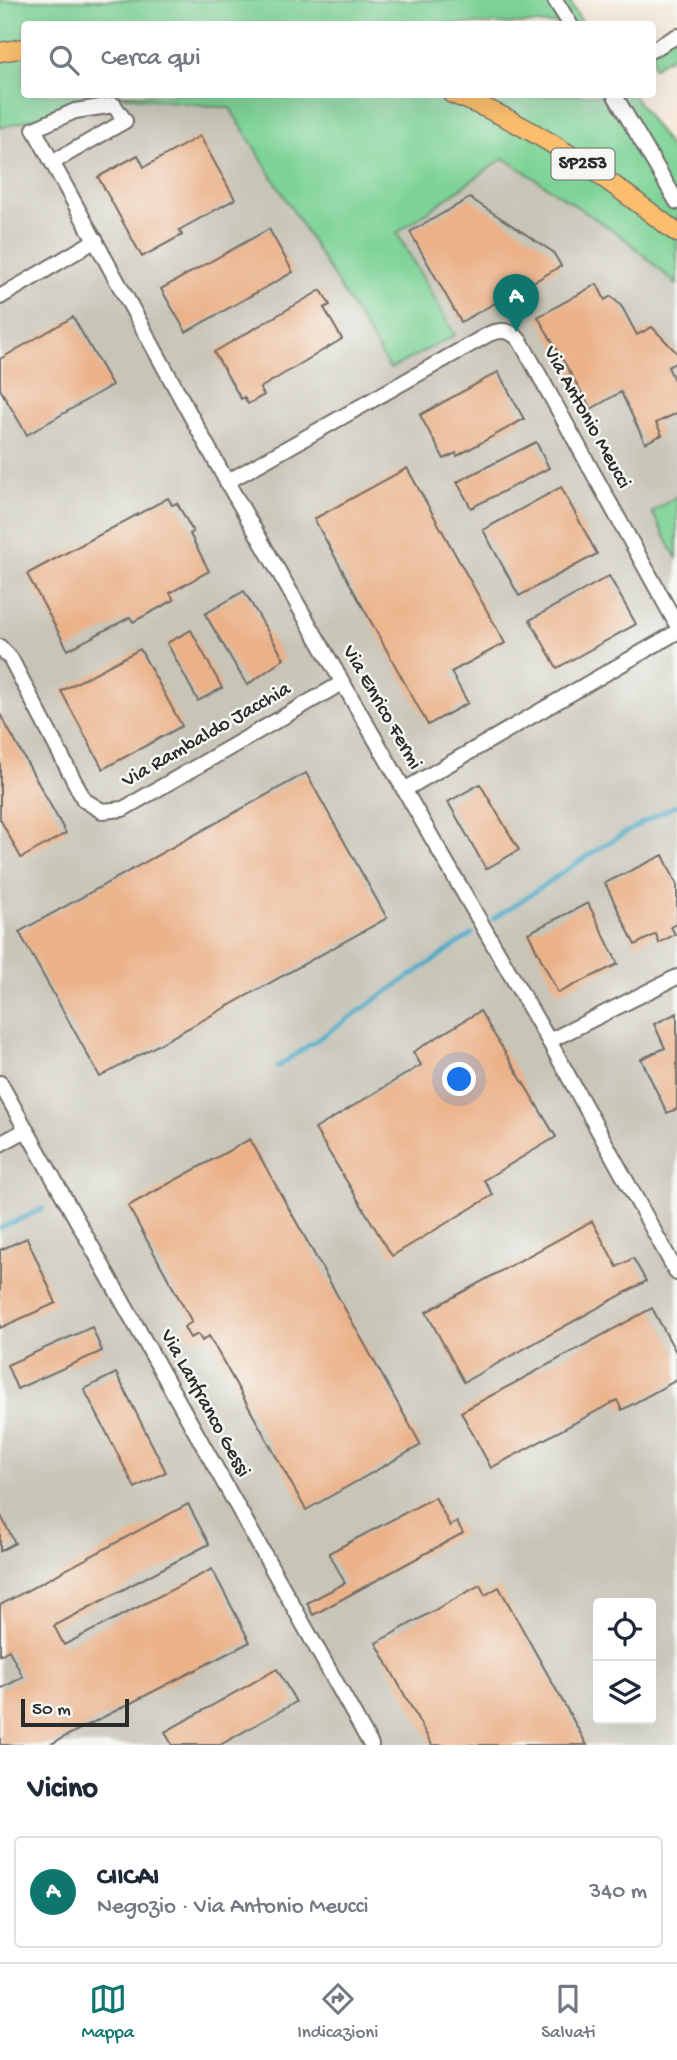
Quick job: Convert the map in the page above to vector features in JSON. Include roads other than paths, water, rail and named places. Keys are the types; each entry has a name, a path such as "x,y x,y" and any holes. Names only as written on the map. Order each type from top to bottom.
{"main road":[{"path":"0,52 21,48"},
{"name":"SP253","path":"462,98 555,146 618,186 677,233"}],"street":[{"path":"555,0 568,21"},
{"path":"656,48 677,36"},
{"path":"616,98 677,202"},
{"name":"Via Enrico Fermi","path":"52,162 125,121 114,105 75,111 34,129 52,162 96,240 227,482 549,1041 677,1273"},
{"path":"0,297 96,240"},
{"name":"Via Antonio Meucci","path":"227,482 489,334 504,331 518,338 522,344 677,625"},
{"path":"404,790 677,632"},
{"name":"Via Rambaldo Jacchia","path":"0,647 11,659 85,800 102,811 123,809 342,683"},
{"path":"549,1041 677,976"},
{"name":"Via Lanfranco Gessi","path":"0,1083 370,1745"},
{"path":"0,1144 26,1130"}],"waterway":[{"path":"493,919 606,844 677,805"},
{"path":"277,1067 472,934"},
{"path":"0,1228 43,1209"}],"place":[{"name":"CIICAI","path":"516,332"}]}
